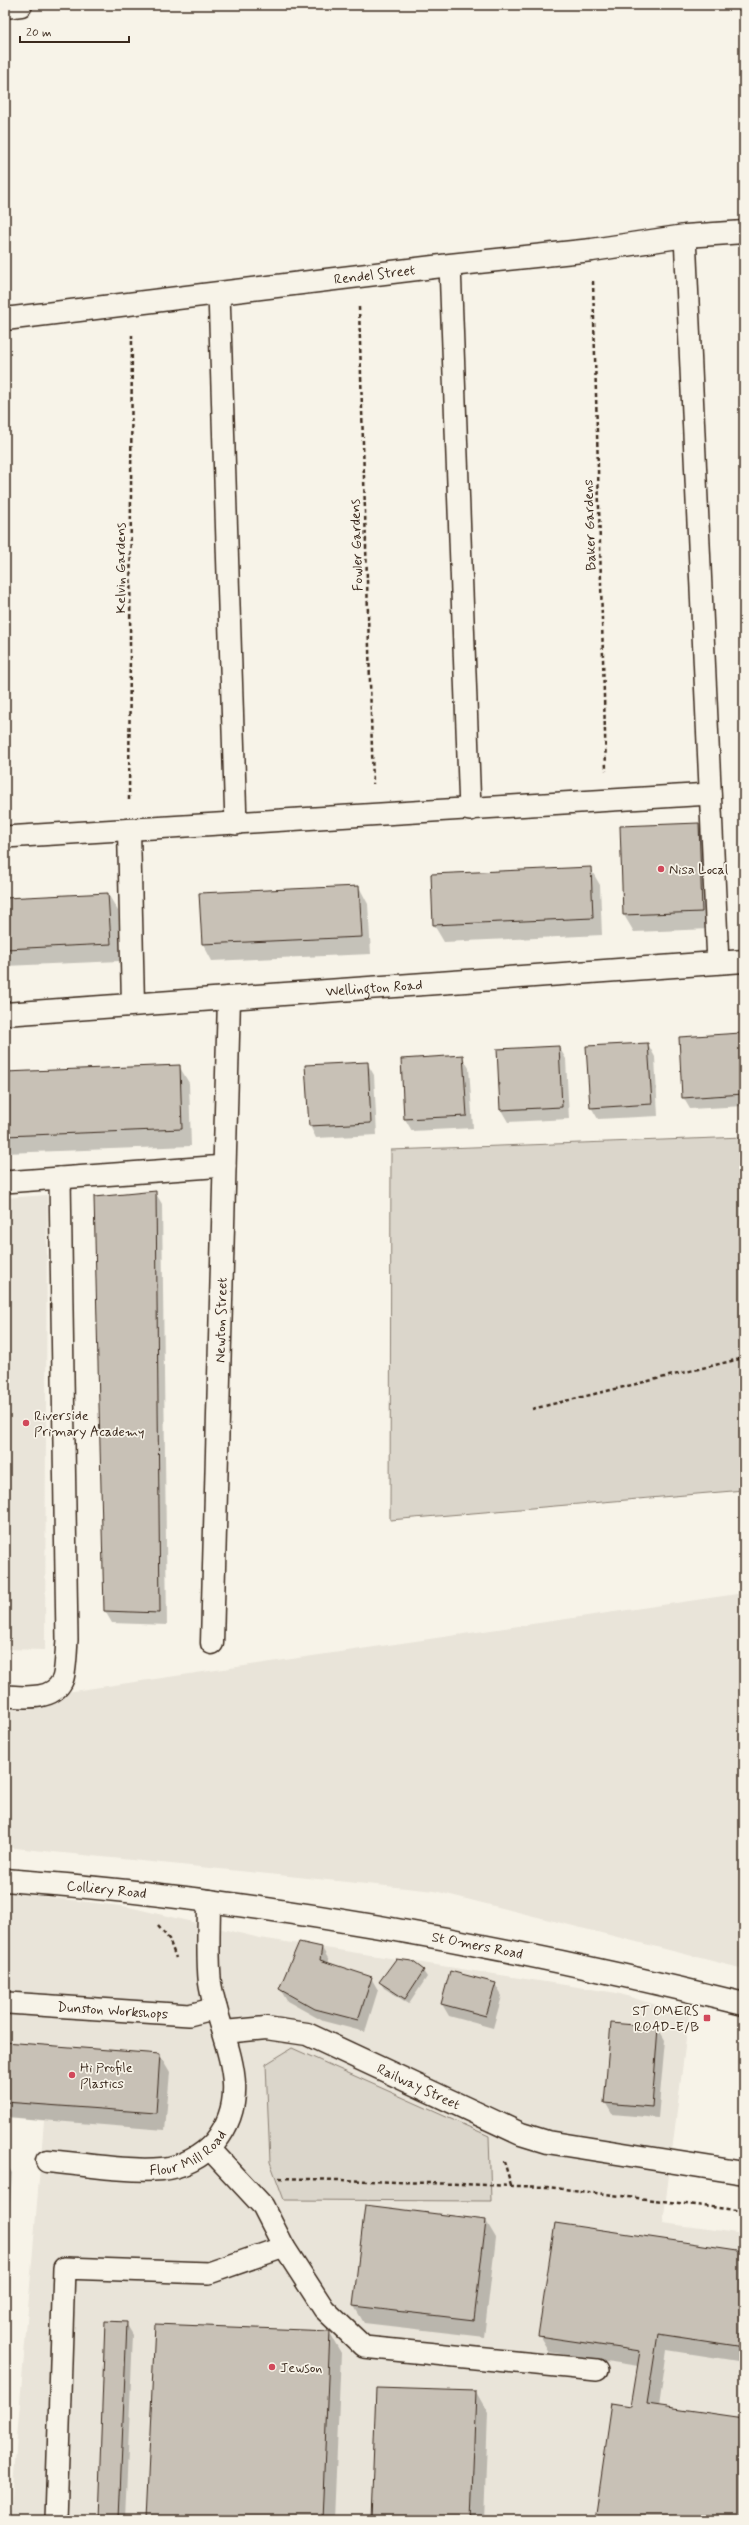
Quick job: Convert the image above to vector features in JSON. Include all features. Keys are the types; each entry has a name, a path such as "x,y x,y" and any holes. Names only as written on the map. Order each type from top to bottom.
{"street":[{"path":"5,7 21,5"},
{"name":"Rendel Street","path":"5,319 132,305 450,265 592,250 685,236 744,232"},
{"path":"129,830 133,1004"},
{"name":"Wellington Road","path":"5,1014 744,961"},
{"name":"Newton Street","path":"212,1643 229,998"},
{"name":"Colliery Road","path":"5,1880 209,1901"},
{"path":"209,1901 208,1962 210,1984 224,2032"},
{"name":"St Omers Road","path":"209,1901 332,1917 513,1951 744,2004"},
{"name":"Railway Street","path":"224,2032 266,2028 307,2034 521,2134 547,2142 744,2173"},
{"name":"Flour Mill Road","path":"47,2161 141,2169 163,2169 181,2165 209,2148 226,2125 232,2110 233,2075 224,2032"}],"lane":[{"path":"685,236 718,963"},
{"path":"450,265 470,810"},
{"path":"219,293 236,824"},
{"path":"5,838 710,794"},
{"path":"5,1182 224,1166"},
{"path":"5,1696 32,1698 49,1693 62,1681 67,1640 60,1178"},
{"name":"Dunston Workshops","path":"8,2003 189,2015 216,2008"},
{"path":"209,2148 263,2206 284,2247 324,2308 364,2347 597,2370"},
{"path":"56,2520 64,2268 209,2272 284,2247"}],"path":[{"name":"Baker Gardens","path":"592,250 607,800"},
{"name":"Fowler Gardens","path":"358,276 374,814"},
{"name":"Kelvin Gardens","path":"129,830 132,305"},
{"path":"532,1409 744,1358"},
{"path":"155,1923 169,1939 178,1963"},
{"path":"278,2178 547,2188 744,2211"}],"shaded area":[{"path":"744,1137 744,1490 390,1520 391,1150"},
{"name":"Riverside Primary Academy","path":"47,1195 45,1650 5,1649 5,1198"},
{"path":"744,1593 744,1969 435,1891 5,1847 5,1701"},
{"path":"5,1892 129,1907 260,1938 617,1993 689,2015 663,2223 744,2234 744,2520 10,2520 44,2121 5,2116"},
{"path":"292,2048 489,2136 491,2201 284,2200 270,2162 266,2064"}],"building":[{"name":"Nisa Local","path":"699,823 702,912 623,915 620,826"},
{"path":"591,867 593,918 433,925 431,874"},
{"path":"359,886 362,937 202,944 199,893"},
{"path":"108,893 111,944 5,949 5,898"},
{"path":"741,1033 744,1094 682,1098 679,1037"},
{"path":"648,1043 652,1104 590,1108 586,1046"},
{"path":"559,1046 562,1107 500,1110 497,1049"},
{"path":"463,1055 467,1116 404,1119 401,1059"},
{"path":"368,1062 371,1123 309,1126 305,1065"},
{"path":"180,1065 182,1129 5,1136 5,1072"},
{"path":"156,1191 160,1613 104,1611 94,1197"},
{"path":"299,1942 322,1947 320,1960 372,1977 358,2020 315,2009 279,1989"},
{"path":"396,1959 412,1961 424,1970 405,1999 379,1982"},
{"path":"450,1971 496,1983 486,2016 441,2004"},
{"path":"611,2023 658,2027 652,2107 604,2103"},
{"path":"5,2042 160,2054 156,2113 5,2102"},
{"path":"744,2127 744,2146 740,2145"},
{"path":"365,2205 486,2220 474,2320 353,2306"},
{"path":"555,2223 744,2251 744,2347 658,2334 647,2404 744,2418 744,2520 595,2520 612,2403 631,2406 640,2351 538,2336"},
{"path":"105,2321 127,2322 119,2520 98,2520"},
{"path":"155,2324 330,2331 322,2520 146,2520"},
{"path":"376,2388 476,2391 471,2520 371,2520"}],"place":[{"name":"Nisa Local","path":"661,869"},
{"name":"Riverside Primary Academy","path":"26,1423"},
{"name":"ST OMERS ROAD-E/B","path":"707,2018"},
{"name":"Hi Profile Plastics","path":"72,2075"},
{"name":"Jewson","path":"272,2367"}]}
